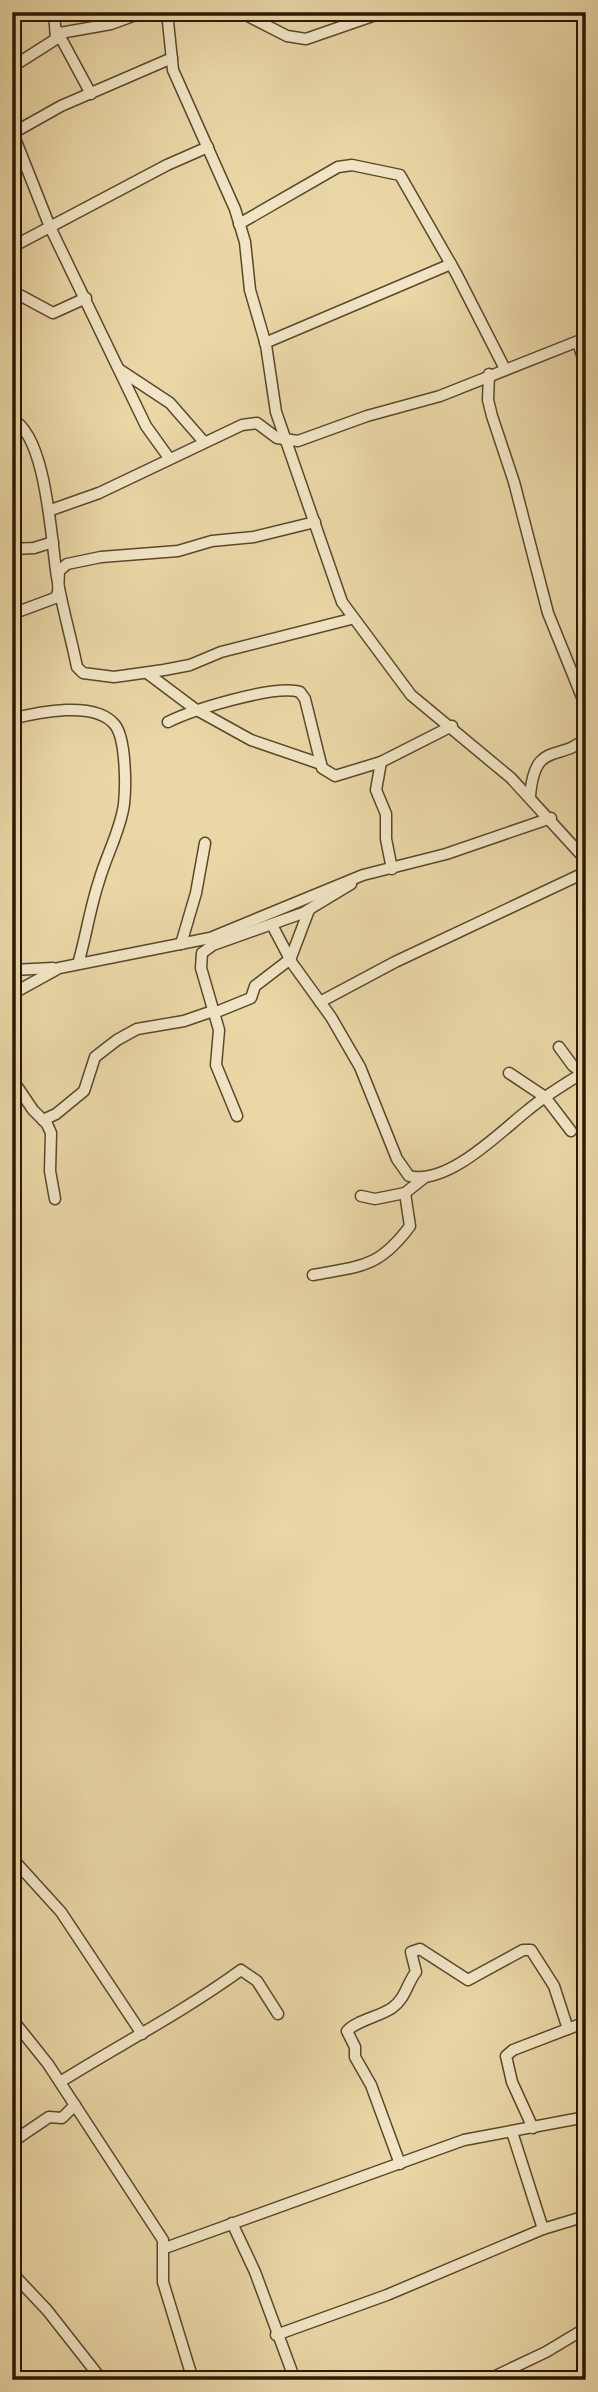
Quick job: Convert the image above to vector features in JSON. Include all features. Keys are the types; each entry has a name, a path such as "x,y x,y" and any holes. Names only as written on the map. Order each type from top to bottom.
{"street":[{"path":"54,12 58,31 91,94"},
{"path":"58,31 111,24 144,12"},
{"path":"167,12 172,58 179,87 208,147 239,224 252,298 265,343 276,412 341,602 351,619 411,695 452,726 530,796 586,860"},
{"path":"240,12 287,36 306,39 384,12"},
{"path":"12,67 54,41 58,31"},
{"path":"169,458 145,426 50,227 13,132 61,106 172,58"},
{"path":"12,247 167,165 208,147"},
{"path":"239,224 338,167 352,165 397,173 403,178 451,264 505,369"},
{"path":"265,343 451,264"},
{"path":"12,291 53,313 86,298"},
{"path":"51,510 99,493 169,458 254,422 286,441 315,436 367,416 440,396 489,374 582,341 586,367"},
{"path":"118,369 170,404 204,442"},
{"path":"489,374 492,416 514,482 548,613 586,707"},
{"path":"12,419 27,432 51,510 52,542 58,580 79,670 114,677 148,673 190,665 221,652 351,619"},
{"path":"12,614 50,602 58,593 59,571 66,564 119,554 178,551 212,541 254,537 315,522"},
{"path":"12,550 34,548 52,542"},
{"path":"148,673 195,709 251,740 321,764 335,776 381,762 452,726"},
{"path":"168,722 195,709 270,694 300,692 305,699 321,764"},
{"path":"12,719 63,708 107,718 117,727 124,761 124,805 97,885 91,922 78,964"},
{"path":"530,796 535,770 544,759 554,751 573,747 586,738"},
{"path":"381,762 376,790 386,814 386,839 392,869"},
{"path":"12,970 59,968 210,938 363,875 392,869 551,818"},
{"path":"181,944 196,893 205,843"},
{"path":"320,1002 395,962 586,872"},
{"path":"237,1116 216,1066 219,1030 201,968 202,953 213,945 309,910 363,875"},
{"path":"43,1119 57,1114 84,1091 95,1056 117,1040 138,1029 184,1021 251,998 256,986 290,960 309,910"},
{"path":"272,925 290,960 320,1002 360,1067 397,1159 409,1176 433,1176 494,1142 506,1128 545,1097 584,1072 573,1066 559,1047"},
{"path":"12,994 59,968"},
{"path":"509,1073 545,1097 571,1131"},
{"path":"12,1079 51,1133 50,1171 55,1199"},
{"path":"361,1196 375,1199 405,1193 426,1177"},
{"path":"313,1275 370,1264 382,1257 410,1226 405,1193"},
{"path":"12,1858 61,1912 142,2034"},
{"path":"400,2164 371,2085 355,2057 355,2047 347,2031 393,2007 407,1991 416,1972 411,1952 421,1948 468,1980 523,1950 531,1950 554,1986 568,2029"},
{"path":"60,2082 214,1992 242,1970 257,1981 278,2014"},
{"path":"12,2019 60,2082 143,2206 165,2248 163,2282 193,2380"},
{"path":"533,2128 512,2082 506,2056 520,2047 586,2022"},
{"path":"12,2142 49,2117 62,2118 75,2105"},
{"path":"165,2248 464,2140 586,2117"},
{"path":"512,2132 543,2228"},
{"path":"276,2335 387,2295 543,2228 586,2216"},
{"path":"232,2224 255,2272 276,2335 295,2380"},
{"path":"12,2273 47,2310 102,2380"},
{"path":"487,2380 535,2358 586,2328"}]}
